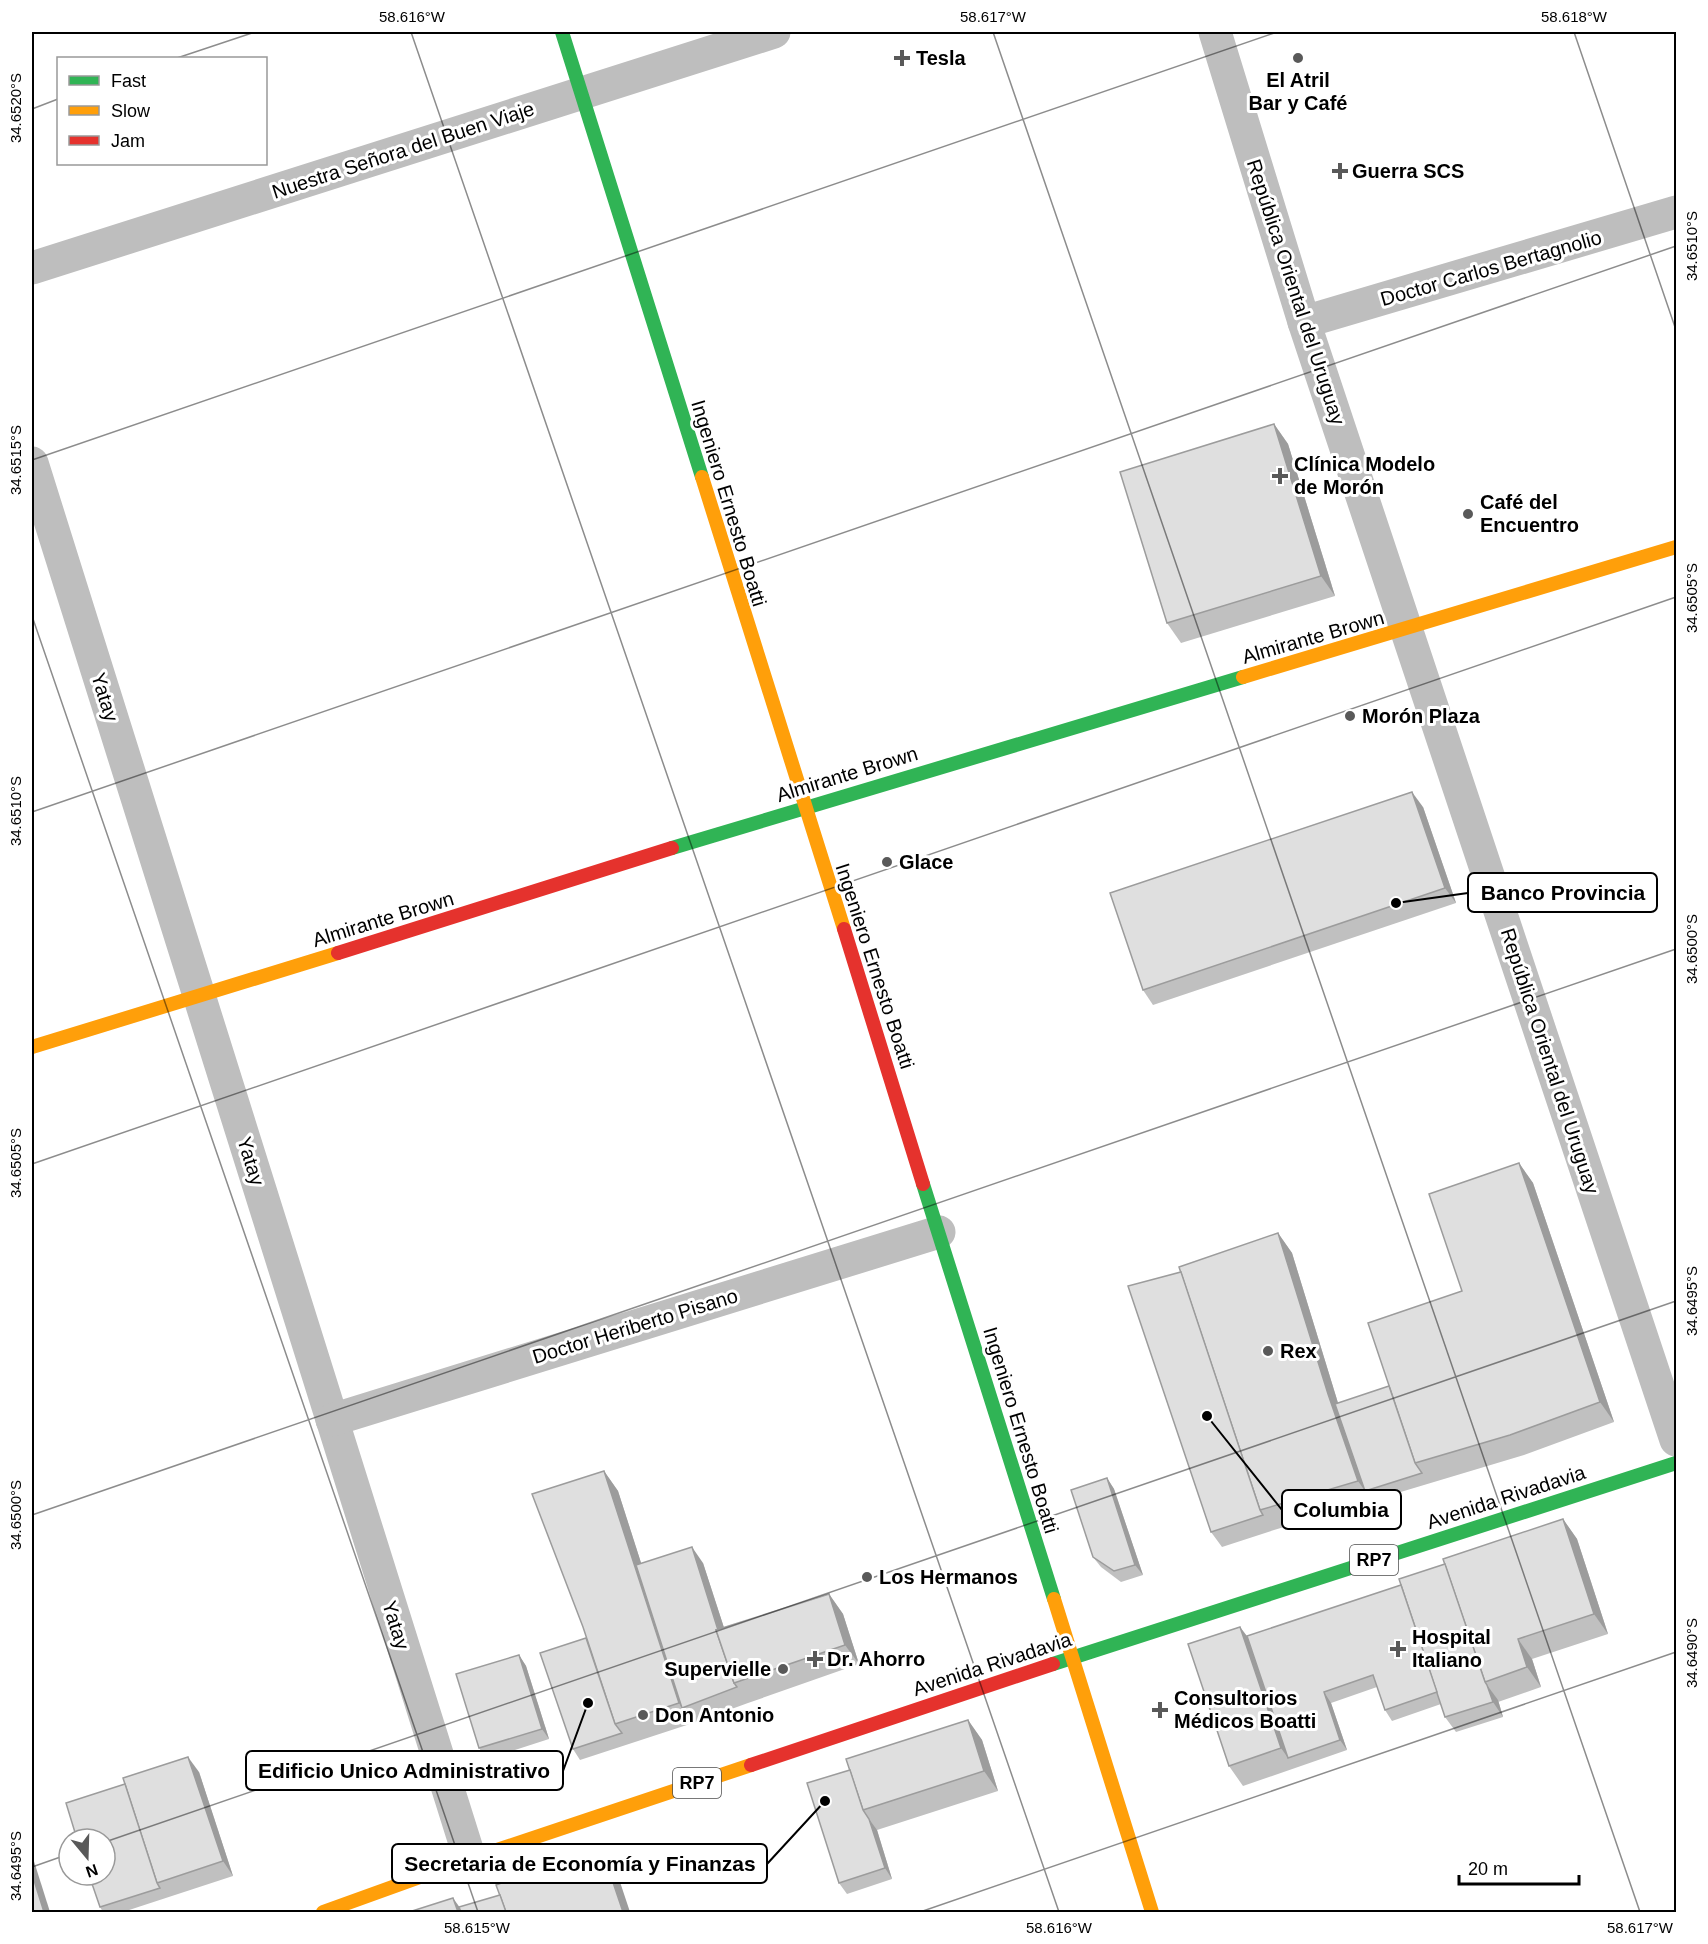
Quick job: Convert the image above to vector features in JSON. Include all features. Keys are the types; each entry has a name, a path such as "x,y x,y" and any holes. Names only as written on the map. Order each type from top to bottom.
{"street":[{"name":"Ingeniero Ernesto Boatti","path":"562,32 1152,1912"},
{"name":"Nuestra Señora del Buen Viaje","path":"32,268 774,32"},
{"name":"República Oriental del Uruguay","path":"1215,32 1304,322 1677,1440"},
{"name":"Doctor Carlos Bertagnolio","path":"1304,322 1677,212"},
{"name":"Yatay","path":"32,463 470,1859"},
{"name":"Almirante Brown","path":"32,1047 200,997 804,808 1406,630 1677,547"},
{"name":"Doctor Heriberto Pisano","path":"332,1420 939,1232"},
{"name":"Avenida Rivadavia","path":"323,1912 470,1859 1072,1658 1677,1463"}],"building":[{"path":"1274,424 1321,576 1167,623 1120,472"},
{"path":"1412,792 1445,888 1143,990 1110,893"},
{"path":"1519,1163 1600,1402 1510,1435 1415,1463 1368,1323 1462,1291 1429,1194"},
{"name":"Rex","path":"1278,1233 1328,1394 1358,1481 1260,1510 1179,1267"},
{"path":"1181,1272 1263,1515 1211,1532 1128,1286"},
{"path":"1389,1386 1415,1463 1422,1473 1365,1491 1335,1404"},
{"path":"604,1471 679,1703 615,1724 583,1627 532,1494"},
{"path":"1107,1478 1135,1565 1114,1571 1093,1557 1071,1490"},
{"path":"1563,1519 1594,1614 1518,1639 1527,1667 1485,1682 1443,1559"},
{"path":"692,1547 718,1630 716,1630 737,1687 682,1708 636,1565"},
{"path":"1445,1564 1493,1702 1445,1717 1399,1579"},
{"path":"1401,1585 1437,1692 1385,1710 1373,1675 1324,1692 1340,1740 1288,1758 1247,1636"},
{"path":"829,1594 845,1645 734,1683 716,1630"},
{"path":"1240,1627 1281,1748 1229,1766 1188,1644"},
{"path":"586,1638 615,1724 622,1733 573,1749 540,1653"},
{"path":"519,1655 542,1729 479,1748 456,1674"},
{"path":"968,1720 984,1771 863,1810 846,1759"},
{"path":"188,1757 223,1861 157,1883 123,1778"},
{"path":"850,1770 885,1868 839,1883 807,1783"},
{"path":"125,1784 160,1888 100,1907 93,1887 117,1887 117,1827 73,1827 66,1803"},
{"path":"601,1847 623,1912 506,1912 496,1885"},
{"path":"32,1874 44,1912 32,1912"},
{"path":"500,1895 506,1912 461,1912 459,1907"},
{"path":"453,1898 458,1912 409,1912"}],"traffic: fast":[{"path":"562,32 702,477"},
{"path":"672,848 1243,677"},
{"path":"923,1184 1054,1599"},
{"path":"1053,1664 1676,1463"}],"traffic: slow":[{"path":"702,477 844,929"},
{"path":"1243,677 1676,547"},
{"path":"32,1047 338,953"},
{"path":"1054,1599 1152,1912"},
{"path":"323,1912 470,1859 751,1765"}],"traffic: jam":[{"path":"338,953 672,848"},
{"path":"844,929 923,1184"},
{"path":"751,1765 1053,1664"}],"place":[{"name":"Tesla","path":"902,58"},
{"name":"El Atril Bar y Café","path":"1298,58"},
{"name":"Guerra SCS","path":"1340,171"},
{"name":"Clínica Modelo de Morón","path":"1280,476"},
{"name":"Café del Encuentro","path":"1468,514"},
{"name":"Morón Plaza","path":"1350,716"},
{"name":"Glace","path":"887,862"},
{"name":"Banco Provincia","path":"1396,903"},
{"name":"Rex","path":"1268,1351"},
{"name":"Columbia","path":"1207,1416"},
{"name":"Los Hermanos","path":"867,1577"},
{"name":"Hospital Italiano","path":"1398,1649"},
{"name":"Dr. Ahorro","path":"815,1659"},
{"name":"Supervielle","path":"783,1669"},
{"name":"Edificio Unico Administrativo","path":"588,1703"},
{"name":"Consultorios Médicos Boatti","path":"1160,1710"},
{"name":"Don Antonio","path":"643,1715"},
{"name":"Secretaria de Economía y Finanzas","path":"825,1801"}]}
